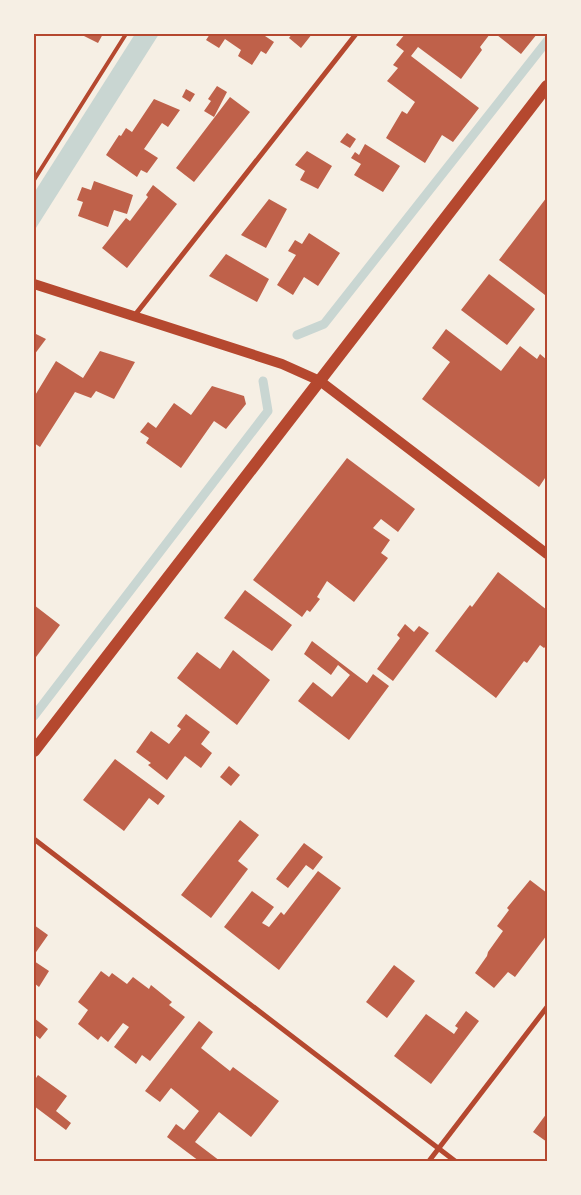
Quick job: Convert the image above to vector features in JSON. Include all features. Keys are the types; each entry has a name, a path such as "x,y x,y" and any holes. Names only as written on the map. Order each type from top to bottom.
{"main road":[{"path":"34,751 547,86"},
{"path":"34,284 282,364 320,381 547,554"}],"street":[{"path":"135,316 356,34"},
{"path":"34,839 456,1161"},
{"path":"429,1161 547,1007"}],"lane":[{"path":"34,180 126,34"}],"shaded area":[{"path":"135,34 159,34 34,231 34,193"}],"building":[{"path":"80,34 103,34 98,43"},
{"path":"210,34 262,34 274,42 266,54 261,51 252,65 238,56 241,50 225,39 219,48 206,40"},
{"path":"292,34 312,34 301,48 289,38"},
{"path":"405,34 490,34 480,47 482,50 461,79 418,47 411,56 479,108 453,142 442,135 425,163 386,138 402,111 407,114 415,102 387,81 398,68 393,65 404,51 396,45"},
{"path":"537,34 521,54 497,35"},
{"path":"217,86 227,92 214,117 204,111 211,101 208,99"},
{"path":"186,89 195,94 190,102 182,97"},
{"path":"230,97 250,112 194,182 176,168"},
{"path":"154,99 180,110 168,127 162,123 144,149 158,158 147,173 141,170 137,177 106,155 126,128 132,132"},
{"path":"347,133 356,139 350,148 340,142"},
{"path":"365,144 400,166 383,192 354,175 361,164 351,158 355,152 359,155"},
{"path":"307,151 332,166 318,189 300,180 305,171 295,165"},
{"path":"94,181 133,195 127,214 114,210 108,227 78,216 83,202 77,200 82,187 91,190"},
{"path":"153,185 177,204 127,268 102,248 126,218 130,221 148,197 146,195"},
{"path":"547,197 547,292 545,295 499,260"},
{"path":"269,199 287,209 266,248 241,235"},
{"path":"309,233 340,253 318,286 304,277 293,295 277,285 296,255 288,251 295,240 302,244"},
{"path":"226,254 269,279 257,302 209,276"},
{"path":"489,274 535,309 507,345 461,310"},
{"path":"446,329 501,371 520,346 537,359 540,354 547,360 547,475 539,487 422,399 450,362 432,348"},
{"path":"34,333 46,339 34,355"},
{"path":"100,351 135,362 114,399 96,391 91,398 75,392 40,447 34,443 34,397 56,361 83,378"},
{"path":"212,386 244,396 246,404 226,429 214,421 181,468 146,443 149,438 140,432 148,422 156,428 174,403 191,415"},
{"path":"347,458 415,509 398,532 381,519 373,528 390,540 381,553 388,558 354,602 327,581 317,597 320,599 310,612 307,610 302,617 253,580"},
{"path":"498,572 547,610 547,645 544,648 540,645 527,663 524,661 496,698 435,651"},
{"path":"245,590 292,625 272,651 224,618"},
{"path":"34,605 60,625 36,657 34,656"},
{"path":"405,624 414,632 419,626 429,633 393,681 377,669 400,638 397,635"},
{"path":"312,641 367,683 373,674 389,686 349,740 298,701 313,682 332,697 350,675 338,665 331,675 304,654"},
{"path":"233,650 270,680 237,725 177,678 197,652 220,669"},
{"path":"186,714 210,732 201,744 212,753 201,768 185,756 167,780 148,765 151,763 136,752 151,731 169,744 181,729 177,726"},
{"path":"115,759 165,796 158,805 149,798 124,831 83,800"},
{"path":"229,766 240,775 231,786 220,777"},
{"path":"240,820 259,835 238,861 248,869 211,918 181,895"},
{"path":"304,843 323,857 313,870 306,865 288,888 276,879"},
{"path":"318,871 341,888 279,970 224,927 252,891 274,907 262,923 269,927 281,912 284,915"},
{"path":"530,880 547,893 547,935 515,977 508,972 494,988 475,973 503,931 497,926 509,910 507,908"},
{"path":"34,925 48,935 34,955"},
{"path":"34,961 49,971 39,987 34,983"},
{"path":"394,965 415,981 387,1018 366,1002"},
{"path":"101,971 109,977 112,973 127,984 133,977 149,989 151,985 172,1002 169,1005 185,1017 150,1061 142,1055 136,1064 114,1047 129,1027 123,1023 108,1042 101,1036 98,1040 78,1024 88,1010 78,1002"},
{"path":"466,1011 479,1021 431,1084 394,1056 426,1014 454,1034 458,1028 455,1026"},
{"path":"34,1018 48,1029 40,1039 34,1034"},
{"path":"199,1021 213,1032 201,1048 230,1071 233,1067 279,1101 251,1137 219,1112 195,1142 220,1161 199,1161 167,1137 176,1124 184,1130 199,1111 171,1088 160,1102 145,1091"},
{"path":"38,1075 67,1096 56,1111 71,1123 66,1130 34,1106 34,1081"},
{"path":"547,1113 547,1142 533,1132"}],"waterway":[{"path":"297,335 324,324 547,41"},
{"path":"34,716 268,411 263,381"}]}
